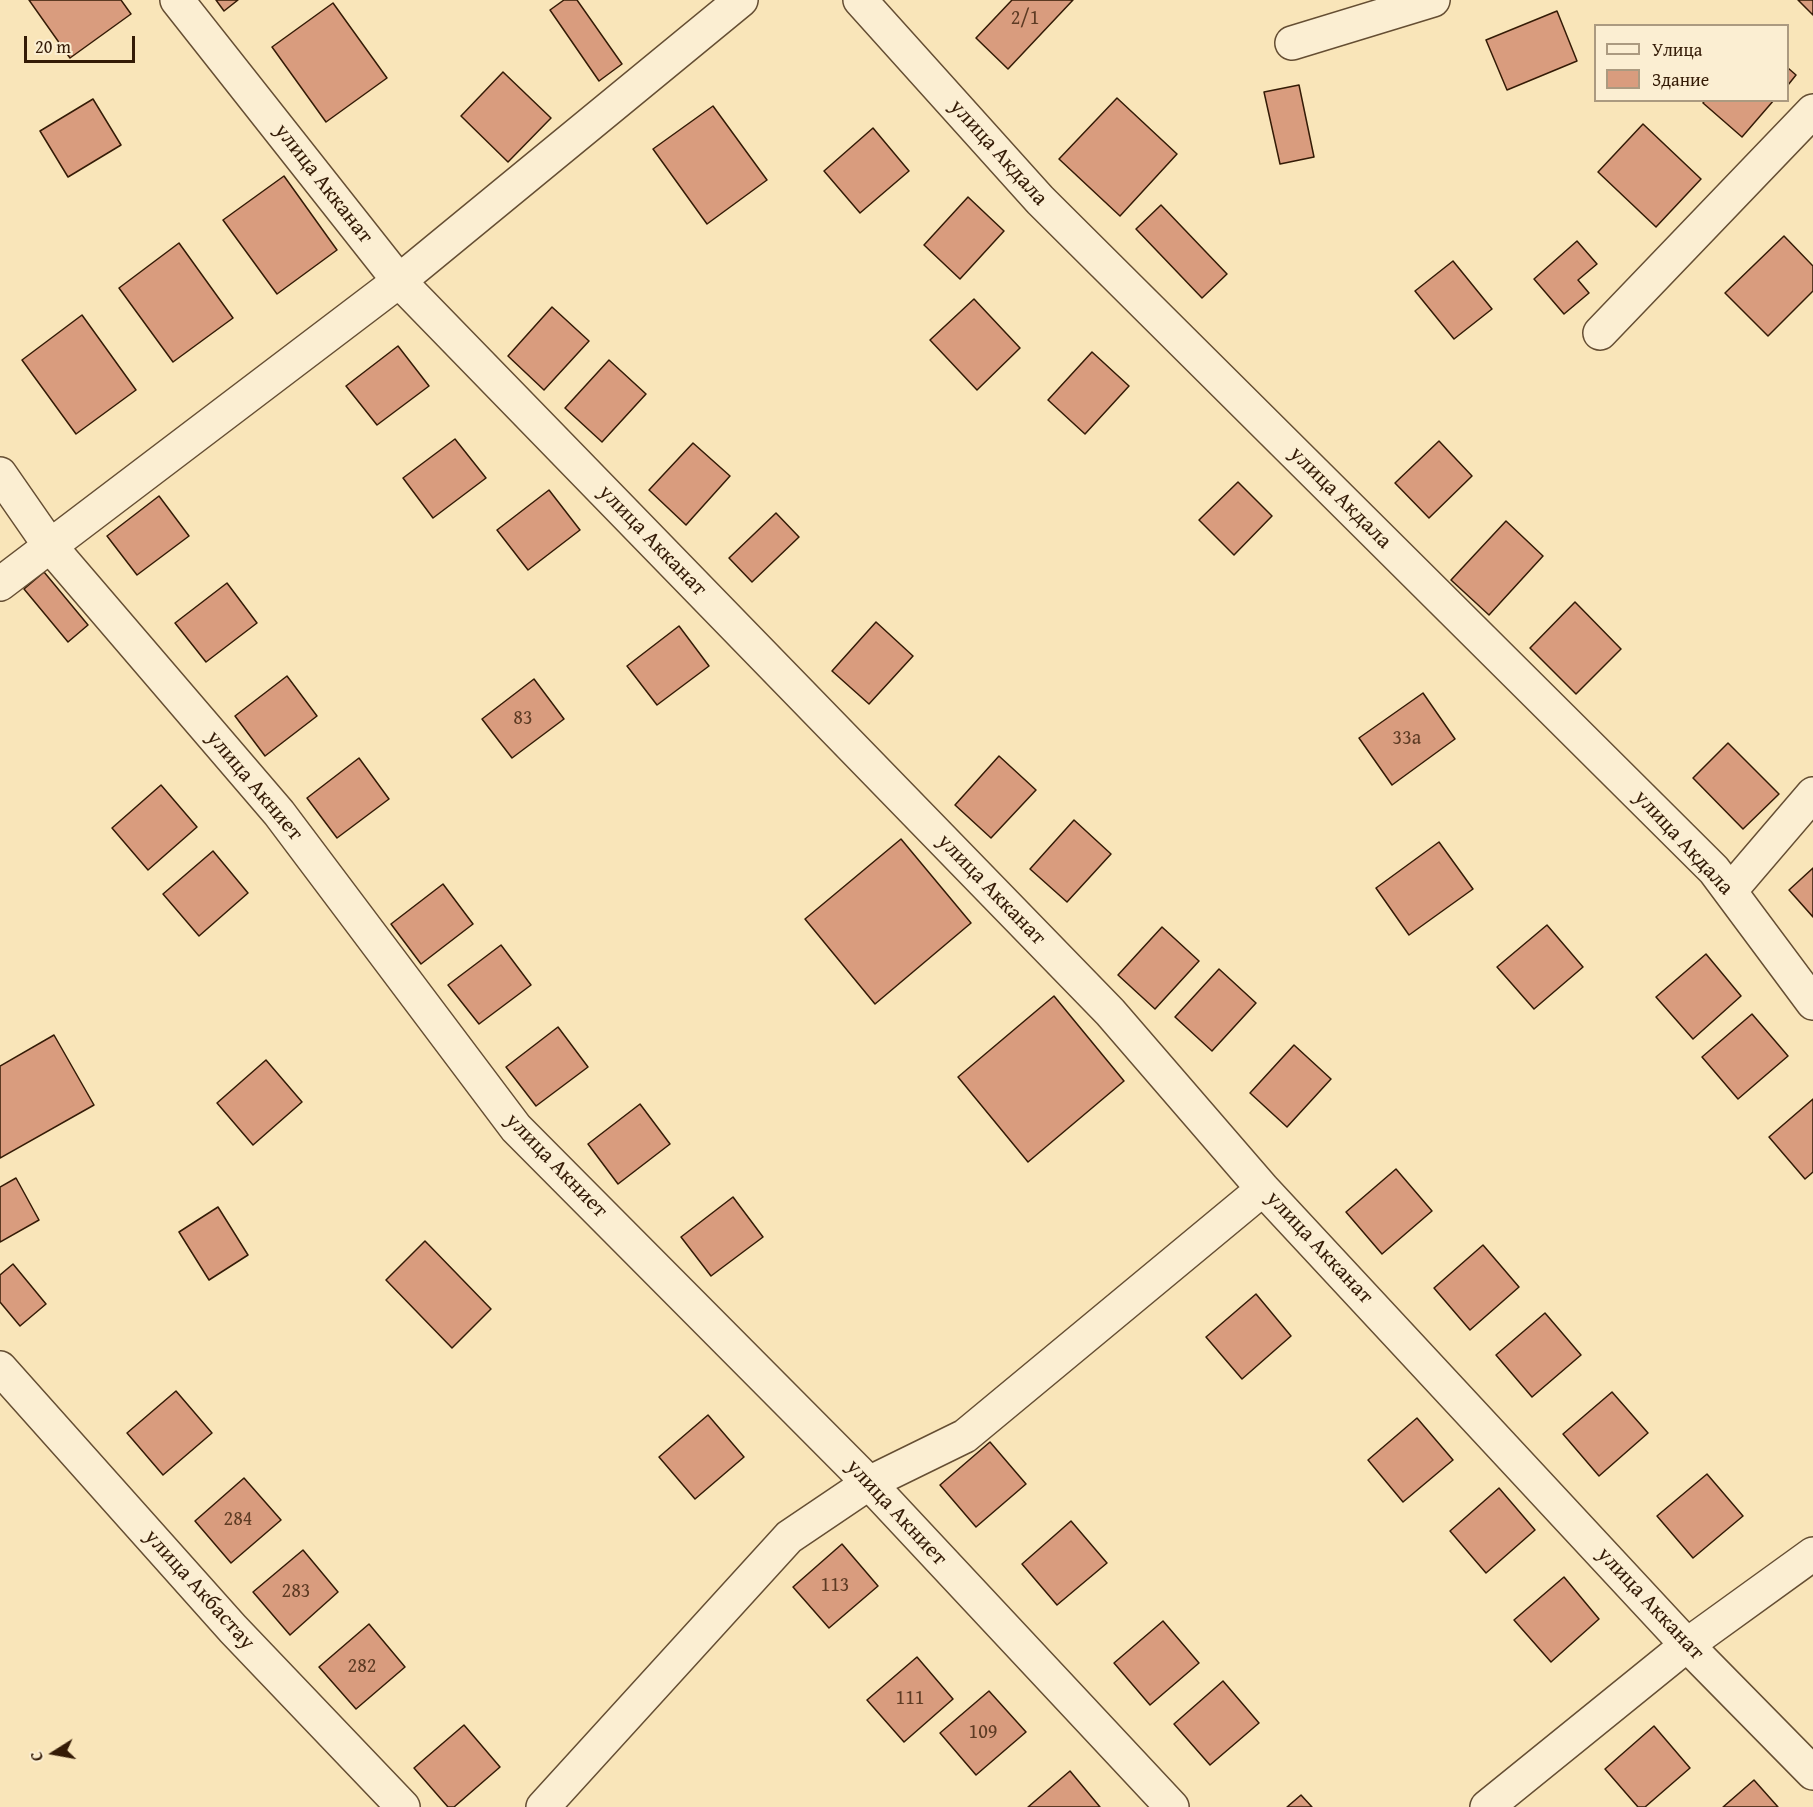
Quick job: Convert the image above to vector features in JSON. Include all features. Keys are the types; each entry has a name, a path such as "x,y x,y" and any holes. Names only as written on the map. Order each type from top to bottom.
{"street":[{"name":"улица Акканат","path":"177,0 399,281 1110,1012 1263,1189 1687,1645 1813,1773"},
{"path":"0,585 399,281 741,0"},
{"name":"улица Акдала","path":"860,0 1040,200 1714,870 1813,1003"},
{"path":"1292,43 1433,0"},
{"path":"1600,333 1813,111"},
{"name":"улица Акниет","path":"0,474 50,546 279,813 516,1128 869,1483 1172,1807"},
{"path":"1730,891 1813,794"},
{"path":"543,1807 789,1537 869,1483 965,1436 1263,1189"},
{"name":"улица Акбастау","path":"0,1368 233,1629 403,1807"},
{"path":"1487,1807 1687,1645 1813,1554"}],"building":[{"path":"29,0 121,0 131,14 70,58"},
{"path":"216,0 238,0 224,11"},
{"path":"564,0 577,0 622,64 599,81 550,10"},
{"path":"1012,0 1073,0 1008,69 976,38"},
{"path":"1798,0 1813,0 1813,15"},
{"path":"333,3 387,78 326,122 272,47"},
{"path":"1557,11 1577,61 1507,90 1486,40"},
{"path":"1789,69 1796,75 1789,84"},
{"path":"503,72 551,118 508,162 461,116"},
{"path":"1299,85 1314,157 1280,164 1264,92"},
{"path":"1117,98 1177,154 1120,216 1059,159"},
{"path":"93,99 121,145 68,177 40,131"},
{"path":"1704,102 1772,102 1742,137"},
{"path":"713,106 767,180 707,224 653,149"},
{"path":"1643,124 1701,179 1656,227 1598,172"},
{"path":"873,128 909,171 860,213 824,171"},
{"path":"284,176 337,250 277,294 223,220"},
{"path":"968,197 1004,231 960,279 924,245"},
{"path":"1161,205 1227,274 1202,298 1136,229"},
{"path":"1784,236 1813,266 1813,291 1768,336 1725,293"},
{"path":"1577,241 1597,264 1578,280 1589,293 1564,314 1534,279"},
{"path":"179,243 233,318 173,362 119,288"},
{"path":"1453,261 1492,309 1454,339 1415,291"},
{"path":"974,299 1020,348 977,390 930,340"},
{"path":"552,307 589,341 544,390 508,356"},
{"path":"82,315 136,390 76,434 22,360"},
{"path":"398,346 429,386 377,425 346,386"},
{"path":"1092,352 1129,386 1085,434 1048,400"},
{"path":"609,360 646,394 602,442 565,408"},
{"path":"455,439 486,478 433,518 403,478"},
{"path":"1439,441 1472,476 1429,518 1395,483"},
{"path":"693,443 730,476 686,525 649,490"},
{"path":"1238,482 1272,516 1234,555 1199,520"},
{"path":"549,490 580,530 528,570 497,530"},
{"path":"159,496 189,536 137,575 107,536"},
{"path":"776,513 799,537 752,582 729,558"},
{"path":"1506,521 1543,556 1489,615 1451,580"},
{"path":"44,572 88,625 68,642 24,589"},
{"path":"227,583 257,623 206,662 175,623"},
{"path":"1575,602 1621,649 1576,694 1530,648"},
{"path":"876,622 913,656 869,704 832,671"},
{"path":"679,626 709,666 657,705 627,666"},
{"path":"287,676 317,716 265,756 235,716"},
{"path":"534,679 564,719 512,758 482,719"},
{"path":"1423,693 1455,739 1392,785 1359,738"},
{"path":"1728,743 1779,794 1743,829 1693,778"},
{"path":"999,756 1036,790 991,838 955,805"},
{"path":"359,758 389,799 337,838 307,798"},
{"path":"161,785 197,827 148,870 112,828"},
{"path":"1074,820 1111,854 1067,902 1030,869"},
{"path":"901,839 971,923 875,1004 805,919"},
{"path":"1439,842 1473,889 1409,935 1376,888"},
{"path":"213,851 248,893 199,936 163,894"},
{"path":"1813,868 1813,917 1789,890"},
{"path":"443,884 473,924 421,964 391,924"},
{"path":"1547,925 1583,967 1534,1009 1497,967"},
{"path":"1162,927 1199,961 1155,1009 1118,975"},
{"path":"501,945 531,985 479,1024 448,985"},
{"path":"1706,954 1741,996 1693,1039 1656,997"},
{"path":"1219,969 1256,1003 1212,1051 1175,1017"},
{"path":"1054,996 1124,1081 1028,1162 958,1077"},
{"path":"1752,1014 1788,1056 1738,1099 1702,1057"},
{"path":"558,1027 588,1067 536,1106 506,1067"},
{"path":"54,1035 94,1105 0,1158 0,1066"},
{"path":"1294,1045 1331,1079 1287,1127 1250,1093"},
{"path":"266,1060 302,1102 253,1145 217,1103"},
{"path":"1813,1099 1813,1172 1805,1179 1769,1137"},
{"path":"640,1104 670,1144 618,1184 588,1144"},
{"path":"1396,1169 1432,1211 1382,1254 1346,1212"},
{"path":"16,1178 39,1220 0,1242 0,1187"},
{"path":"733,1197 763,1237 711,1276 681,1237"},
{"path":"218,1207 248,1255 209,1280 179,1232"},
{"path":"425,1241 491,1309 452,1348 386,1280"},
{"path":"1483,1245 1519,1287 1470,1330 1434,1288"},
{"path":"13,1264 46,1304 20,1326 0,1302 0,1275"},
{"path":"1256,1294 1291,1336 1242,1379 1206,1337"},
{"path":"1545,1313 1581,1355 1532,1397 1496,1355"},
{"path":"176,1391 212,1433 163,1475 127,1433"},
{"path":"1612,1392 1648,1433 1599,1476 1563,1434"},
{"path":"708,1415 744,1457 695,1499 659,1457"},
{"path":"1417,1418 1453,1460 1403,1502 1368,1460"},
{"path":"990,1442 1026,1484 976,1527 940,1485"},
{"path":"1707,1474 1743,1516 1693,1558 1657,1516"},
{"path":"244,1478 281,1520 231,1563 195,1521"},
{"path":"1499,1488 1535,1530 1486,1573 1450,1531"},
{"path":"1071,1521 1107,1563 1057,1605 1022,1564"},
{"path":"842,1544 878,1586 829,1628 793,1587"},
{"path":"303,1550 338,1592 290,1635 253,1592"},
{"path":"1564,1577 1599,1619 1551,1662 1514,1620"},
{"path":"1163,1621 1199,1663 1150,1705 1114,1663"},
{"path":"369,1624 405,1667 356,1709 319,1667"},
{"path":"917,1657 953,1699 904,1742 867,1700"},
{"path":"1223,1681 1259,1723 1210,1765 1174,1724"},
{"path":"989,1691 1026,1732 976,1775 940,1733"},
{"path":"464,1725 500,1767 454,1807 448,1807 414,1768"},
{"path":"1654,1726 1690,1768 1645,1807 1638,1807 1605,1769"},
{"path":"1070,1771 1100,1807 1028,1807"},
{"path":"1754,1780 1778,1807 1723,1807"},
{"path":"1301,1795 1312,1807 1287,1807"}]}
